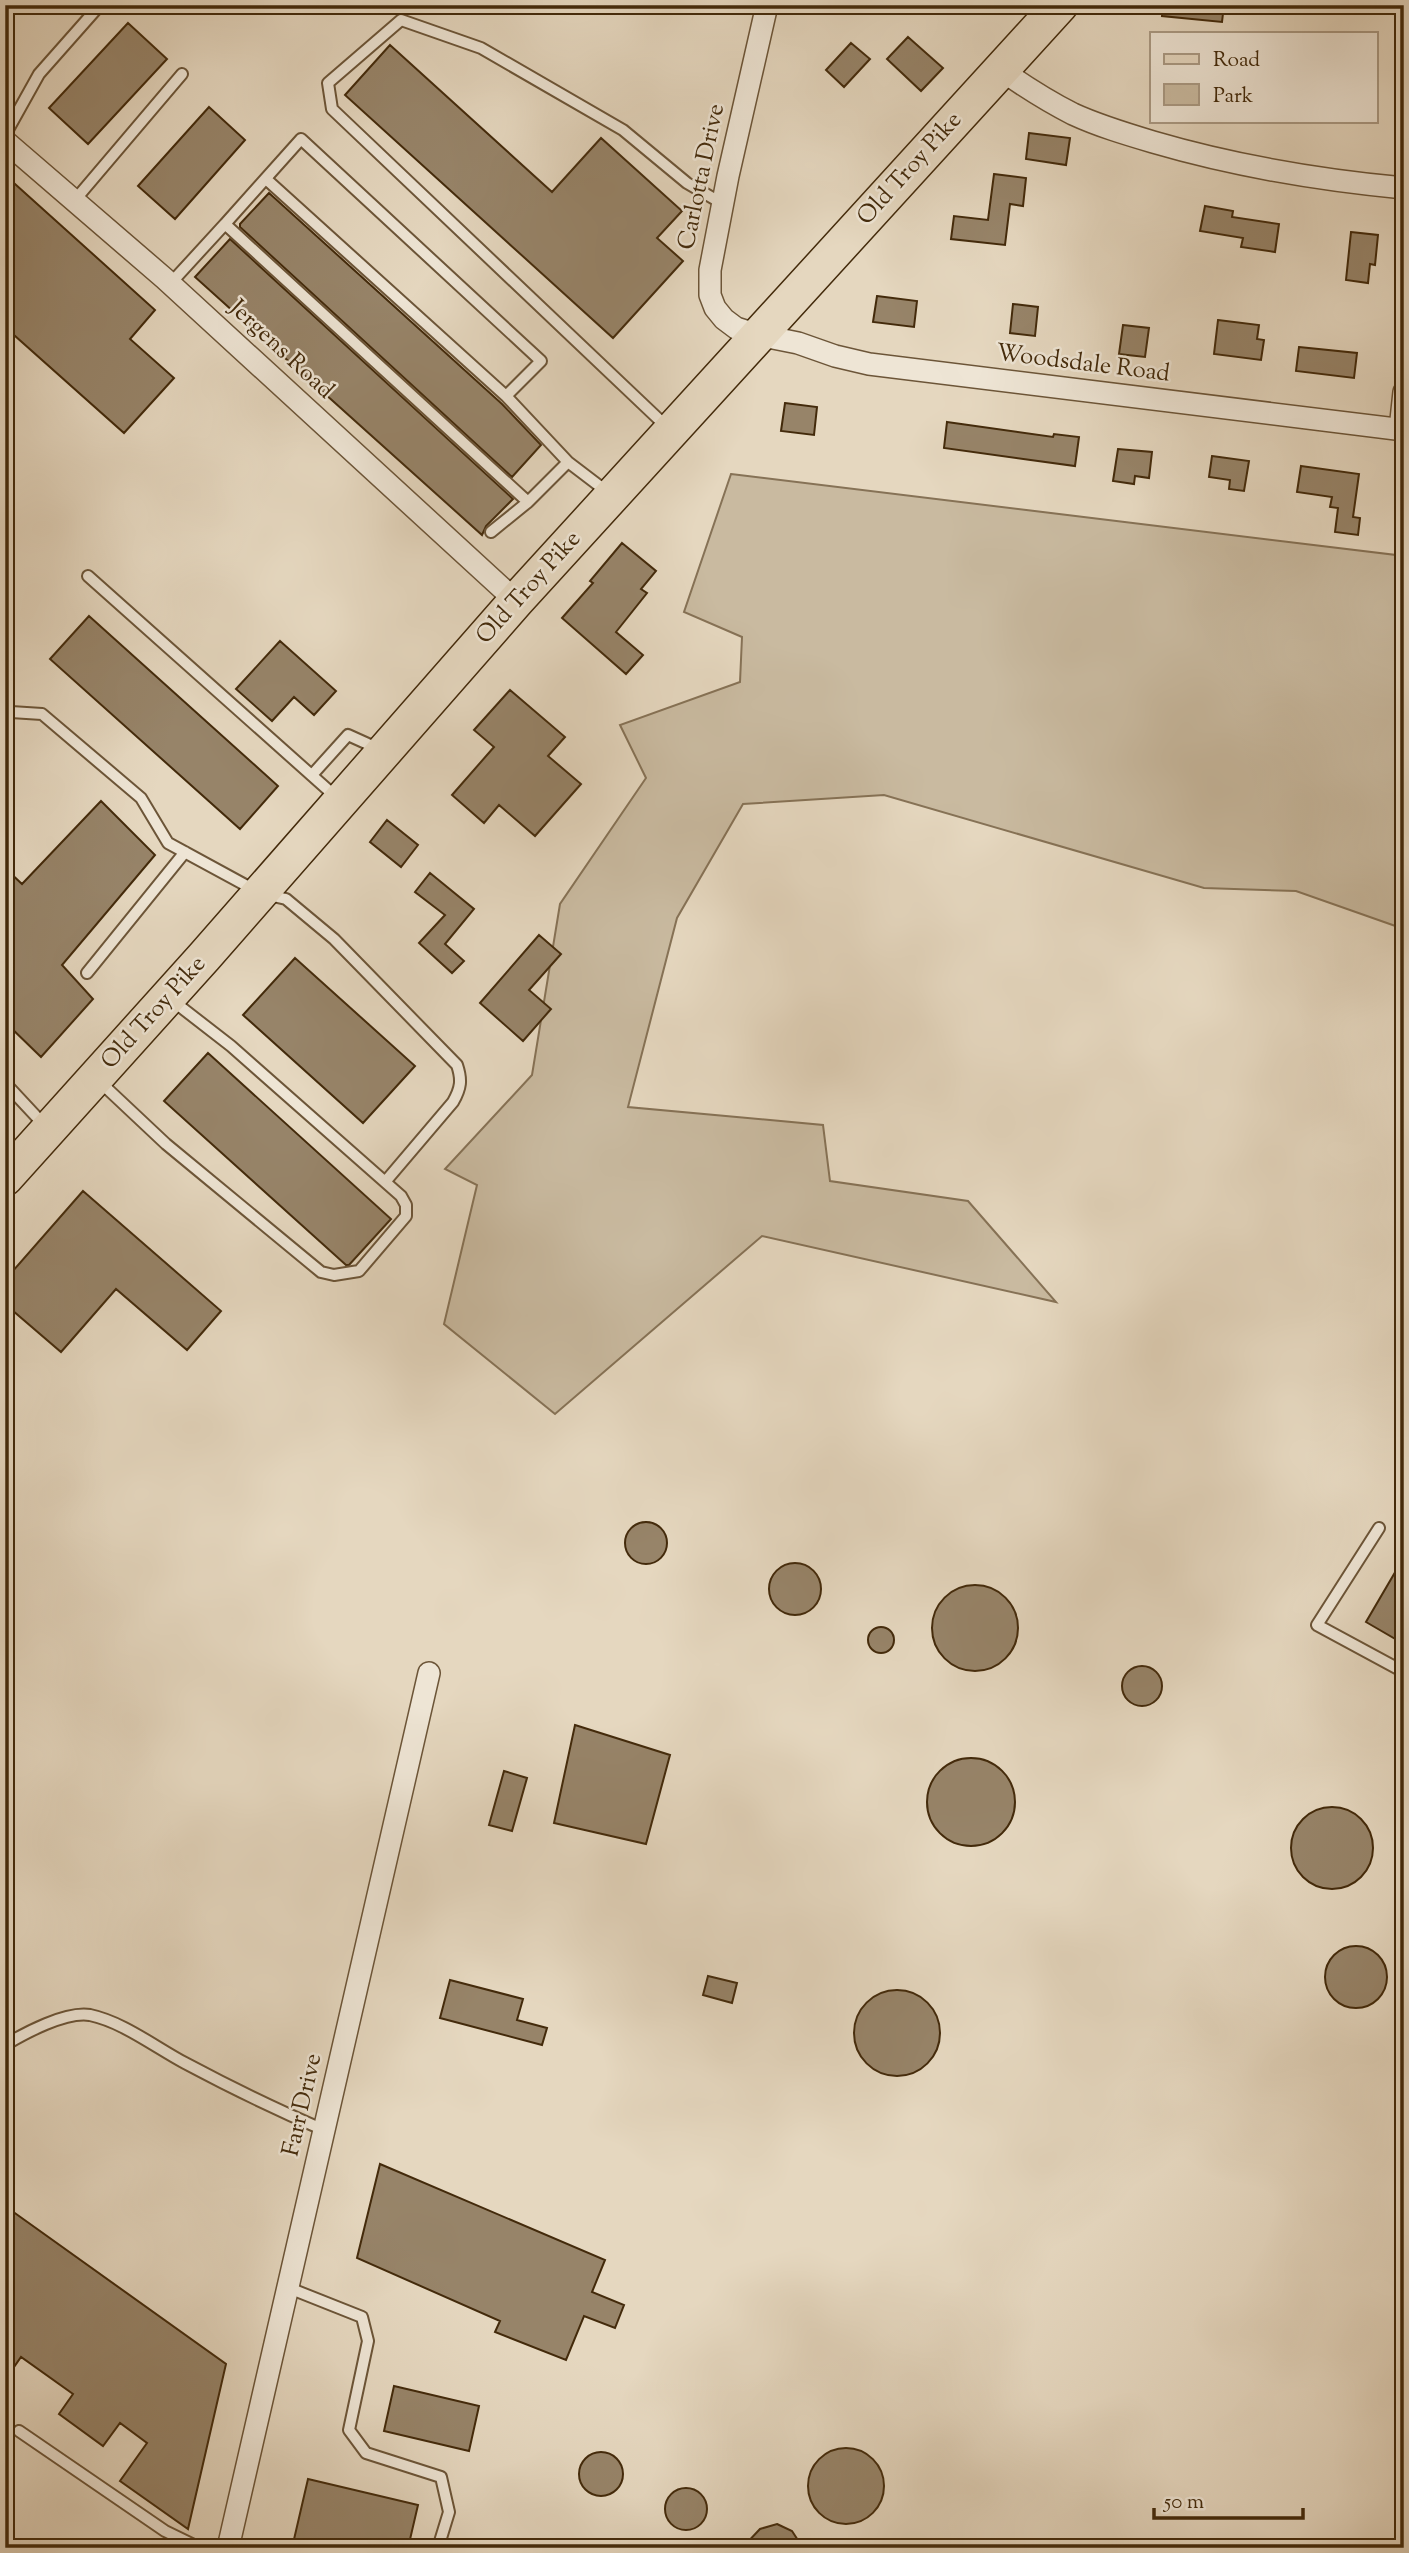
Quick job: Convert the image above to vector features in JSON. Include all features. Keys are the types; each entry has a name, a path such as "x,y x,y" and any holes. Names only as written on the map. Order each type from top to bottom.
{"main road":[{"name":"Old Troy Pike","path":"5,1178 516,601 1060,5"}],"street":[{"name":"Carlotta Drive","path":"758,335 736,328 724,319 710,295 710,270 768,5"},
{"path":"1001,70 1038,96 1075,115 1150,141 1249,166 1404,188"},
{"name":"Jergens Road","path":"5,141 170,284 516,601"},
{"name":"Woodsdale Road","path":"758,335 799,343 835,356 869,364 1402,429"},
{"path":"1402,429 1404,392"},
{"name":"Farr Drive","path":"228,2548 429,1673"}],"lane":[{"path":"5,135 39,74 100,5"},
{"path":"671,431 332,110 328,83 401,20 481,48 622,130 687,183 723,204"},
{"path":"75,200 182,74"},
{"path":"170,284 301,139 541,361 506,396"},
{"path":"266,179 506,396 568,462 612,495"},
{"path":"225,224 527,502"},
{"path":"491,532 568,462"},
{"path":"88,576 341,801"},
{"path":"5,717 11,712 43,714 141,798 168,843 260,893 286,899 334,939 457,1065 461,1077 460,1090 453,1102 385,1182"},
{"path":"312,775 348,735 384,751"},
{"path":"87,973 185,852"},
{"path":"95,1078 166,1144 321,1272 334,1275 359,1271 406,1216 406,1205 401,1196 231,1046 168,997"},
{"path":"5,1083 48,1130"},
{"path":"1379,1528 1317,1625 1404,1672"},
{"path":"5,2045 28,2032 71,2017 88,2015 114,2024 186,2063 324,2130"},
{"path":"289,2288 362,2317 368,2340 349,2430 366,2453 441,2477 449,2512 438,2548"},
{"path":"19,2431 165,2531 200,2548"}],"green space":[{"path":"731,474 1404,556 1404,929 1296,891 1204,888 884,795 743,804 677,918 628,1107 823,1125 830,1181 968,1201 1056,1302 762,1236 555,1414 444,1324 477,1185 445,1169 532,1075 560,904 646,778 620,725 740,682 742,637 684,612"}],"building":[{"path":"1163,5 1224,5 1222,22 1162,16"},
{"path":"128,23 167,59 88,144 49,108"},
{"path":"908,37 943,68 921,91 887,59"},
{"path":"851,43 870,59 844,87 826,70"},
{"path":"390,45 552,192 601,138 682,211 657,238 683,261 613,338 345,95"},
{"path":"209,107 245,140 175,219 138,186"},
{"path":"1029,133 1070,138 1066,165 1026,159"},
{"path":"994,174 1026,178 1023,206 1010,204 1005,245 951,239 954,216 988,220"},
{"path":"5,175 155,310 130,339 174,378 124,433 5,327"},
{"path":"269,193 502,404 541,445 512,477 240,227"},
{"path":"1205,206 1233,211 1232,217 1279,224 1275,252 1241,247 1243,238 1200,231"},
{"path":"1351,232 1378,235 1375,265 1370,264 1368,283 1346,280"},
{"path":"230,239 513,499 486,526 482,535 195,277"},
{"path":"877,296 917,301 914,327 873,322"},
{"path":"1013,304 1038,307 1035,336 1010,333"},
{"path":"1218,320 1259,325 1257,339 1264,340 1261,360 1214,354"},
{"path":"1123,325 1149,328 1145,357 1119,354"},
{"path":"1299,347 1357,353 1354,378 1296,371"},
{"path":"785,403 817,407 814,435 781,431"},
{"path":"947,422 1053,437 1054,434 1079,437 1075,466 944,448"},
{"path":"1118,449 1152,452 1149,478 1135,476 1134,484 1113,481"},
{"path":"1212,456 1249,461 1244,491 1229,489 1230,480 1209,477"},
{"path":"1301,466 1359,474 1353,517 1360,518 1358,535 1335,532 1338,508 1330,507 1332,497 1297,492"},
{"path":"622,543 656,571 641,589 647,593 616,632 643,655 626,674 562,618 593,583 590,581"},
{"path":"89,616 278,786 240,829 50,659"},
{"path":"280,641 336,691 314,715 294,697 272,721 236,689"},
{"path":"510,690 565,737 548,756 581,784 535,836 499,805 484,823 452,795 494,747 474,730"},
{"path":"101,801 155,855 62,965 93,999 41,1057 5,1022 5,868 22,884"},
{"path":"387,820 418,845 401,867 370,842"},
{"path":"430,873 474,909 445,944 464,961 452,973 419,943 445,915 415,892"},
{"path":"539,935 561,954 529,990 551,1009 523,1041 480,1003"},
{"path":"295,958 415,1066 363,1123 243,1015"},
{"path":"208,1053 391,1219 349,1265 164,1101"},
{"path":"83,1191 221,1311 187,1350 116,1289 61,1352 5,1304 5,1280"},
{"path":"646,1522 661,1528 667,1543 661,1558 646,1564 631,1558 625,1543 631,1528"},
{"path":"1404,1557 1404,1644 1366,1622"},
{"path":"795,1563 805,1565 813,1571 819,1579 819,1599 813,1607 805,1613 795,1615 785,1613 777,1607 771,1599 769,1589 771,1579 777,1571 785,1565"},
{"path":"975,1585 999,1592 1011,1604 1018,1628 1011,1652 999,1664 975,1671 951,1664 939,1652 932,1628 939,1604 951,1592"},
{"path":"881,1627 890,1631 894,1640 890,1649 881,1653 872,1649 868,1640 872,1631"},
{"path":"1142,1666 1156,1672 1162,1686 1156,1700 1142,1706 1128,1700 1122,1686 1128,1672"},
{"path":"575,1725 670,1755 646,1844 554,1823"},
{"path":"971,1758 988,1761 1002,1771 1012,1785 1015,1802 1012,1819 1002,1833 988,1843 971,1846 954,1843 940,1833 930,1819 927,1802 930,1785 940,1771 954,1761"},
{"path":"504,1771 527,1778 512,1831 489,1825"},
{"path":"1332,1807 1348,1810 1361,1819 1370,1832 1373,1848 1370,1864 1361,1877 1348,1886 1332,1889 1316,1886 1303,1877 1294,1864 1291,1848 1294,1832 1303,1819 1316,1810"},
{"path":"1350,1946 1362,1946 1378,1955 1385,1965 1385,1989 1378,1999 1362,2008 1350,2008 1339,2003 1330,1994 1325,1983 1325,1971 1330,1960 1339,1951"},
{"path":"708,1976 737,1983 732,2003 703,1995"},
{"path":"450,1980 523,1999 517,2020 547,2028 542,2045 440,2018"},
{"path":"897,1990 914,1993 928,2002 937,2016 940,2033 937,2050 928,2064 914,2073 897,2076 880,2073 866,2064 857,2050 854,2033 857,2016 866,2002 880,1993"},
{"path":"380,2164 605,2260 592,2292 624,2305 615,2328 584,2316 566,2360 495,2332 500,2321 357,2258"},
{"path":"5,2206 226,2364 188,2529 120,2481 147,2443 120,2423 103,2446 59,2414 73,2394 21,2357 5,2380"},
{"path":"394,2386 479,2406 469,2451 384,2431"},
{"path":"839,2448 853,2448 867,2454 878,2465 882,2471 882,2501 873,2513 861,2522 839,2524 825,2518 814,2507 808,2493 808,2479 814,2465 825,2454"},
{"path":"601,2452 617,2458 623,2474 617,2490 601,2496 585,2490 579,2474 585,2458"},
{"path":"308,2479 418,2505 408,2548 292,2548"},
{"path":"686,2488 701,2494 707,2509 701,2524 686,2530 671,2524 665,2509 671,2494"},
{"path":"777,2524 792,2531 803,2548 742,2548 760,2529"}]}
